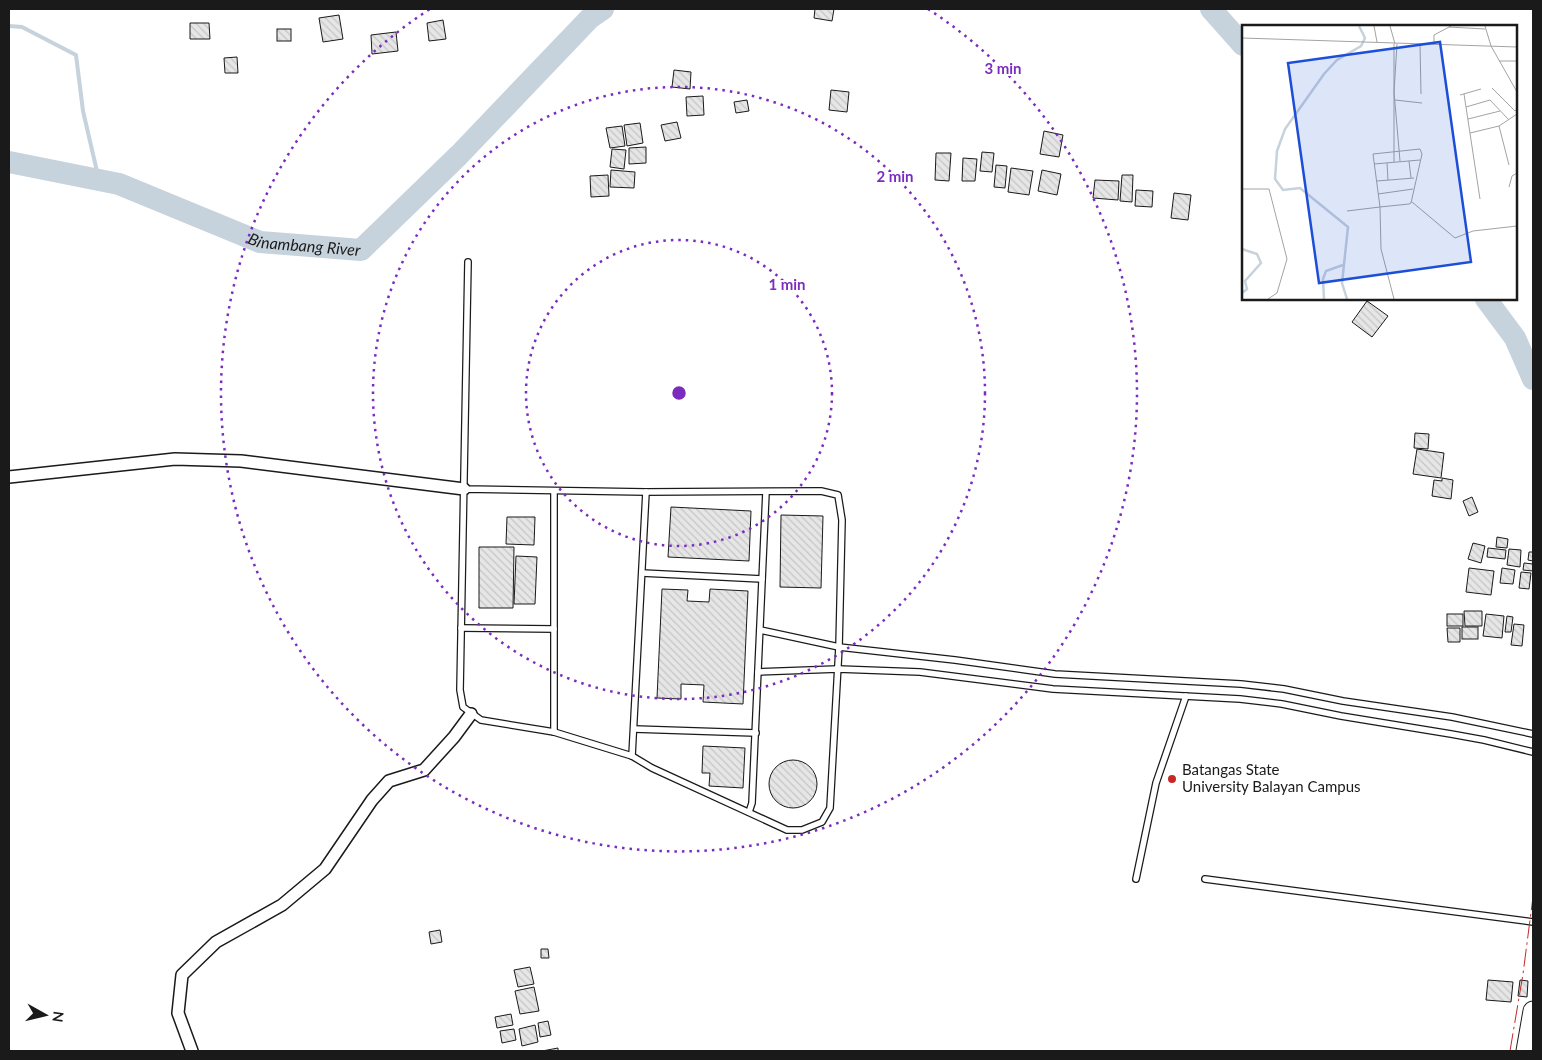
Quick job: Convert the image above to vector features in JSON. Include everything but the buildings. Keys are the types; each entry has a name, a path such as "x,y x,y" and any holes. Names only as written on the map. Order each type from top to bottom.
{"main road":[{"path":"1526,1051 1533,1014"}],"street":[{"path":"9,477 175,459 240,461 464,489"},
{"path":"192,1051 178,1013 182,975 216,942 282,906 325,870 372,800 389,781 424,770 454,737 471,714"}],"lane":[{"path":"464,489 646,492 822,491 838,495 842,520 838,669 830,808 822,822 802,830 787,830 652,768 632,756 554,732 481,720 463,707 460,690 468,262"},
{"path":"554,491 554,732"},
{"path":"632,756 646,492"},
{"path":"749,812 752,803 756,734 766,492"},
{"path":"642,573 762,579"},
{"path":"461,628 554,629"},
{"path":"760,630 839,647 955,660 1054,674 1223,683 1284,689 1343,701 1452,717 1533,734"},
{"path":"758,672 838,669 920,672 1053,689 1240,699 1282,704 1484,740 1533,752"},
{"path":"1136,880 1156,783 1186,696"},
{"path":"634,729 756,734"},
{"path":"1205,879 1533,922"}],"waterway":[{"name":"Binambang River","path":"9,162 119,184 260,242 361,250 459,155 590,18 603,9"},
{"name":"Binambang River","path":"1211,9 1242,44"},
{"path":"9,26 22,27 76,55 83,111 99,180"},
{"name":"Binambang River","path":"1487,300 1515,338 1533,379"}],"power":[{"path":"1510,1051 1533,897"}],"place":[{"name":"Batangas State University Balayan Campus","path":"1172,779"}]}
